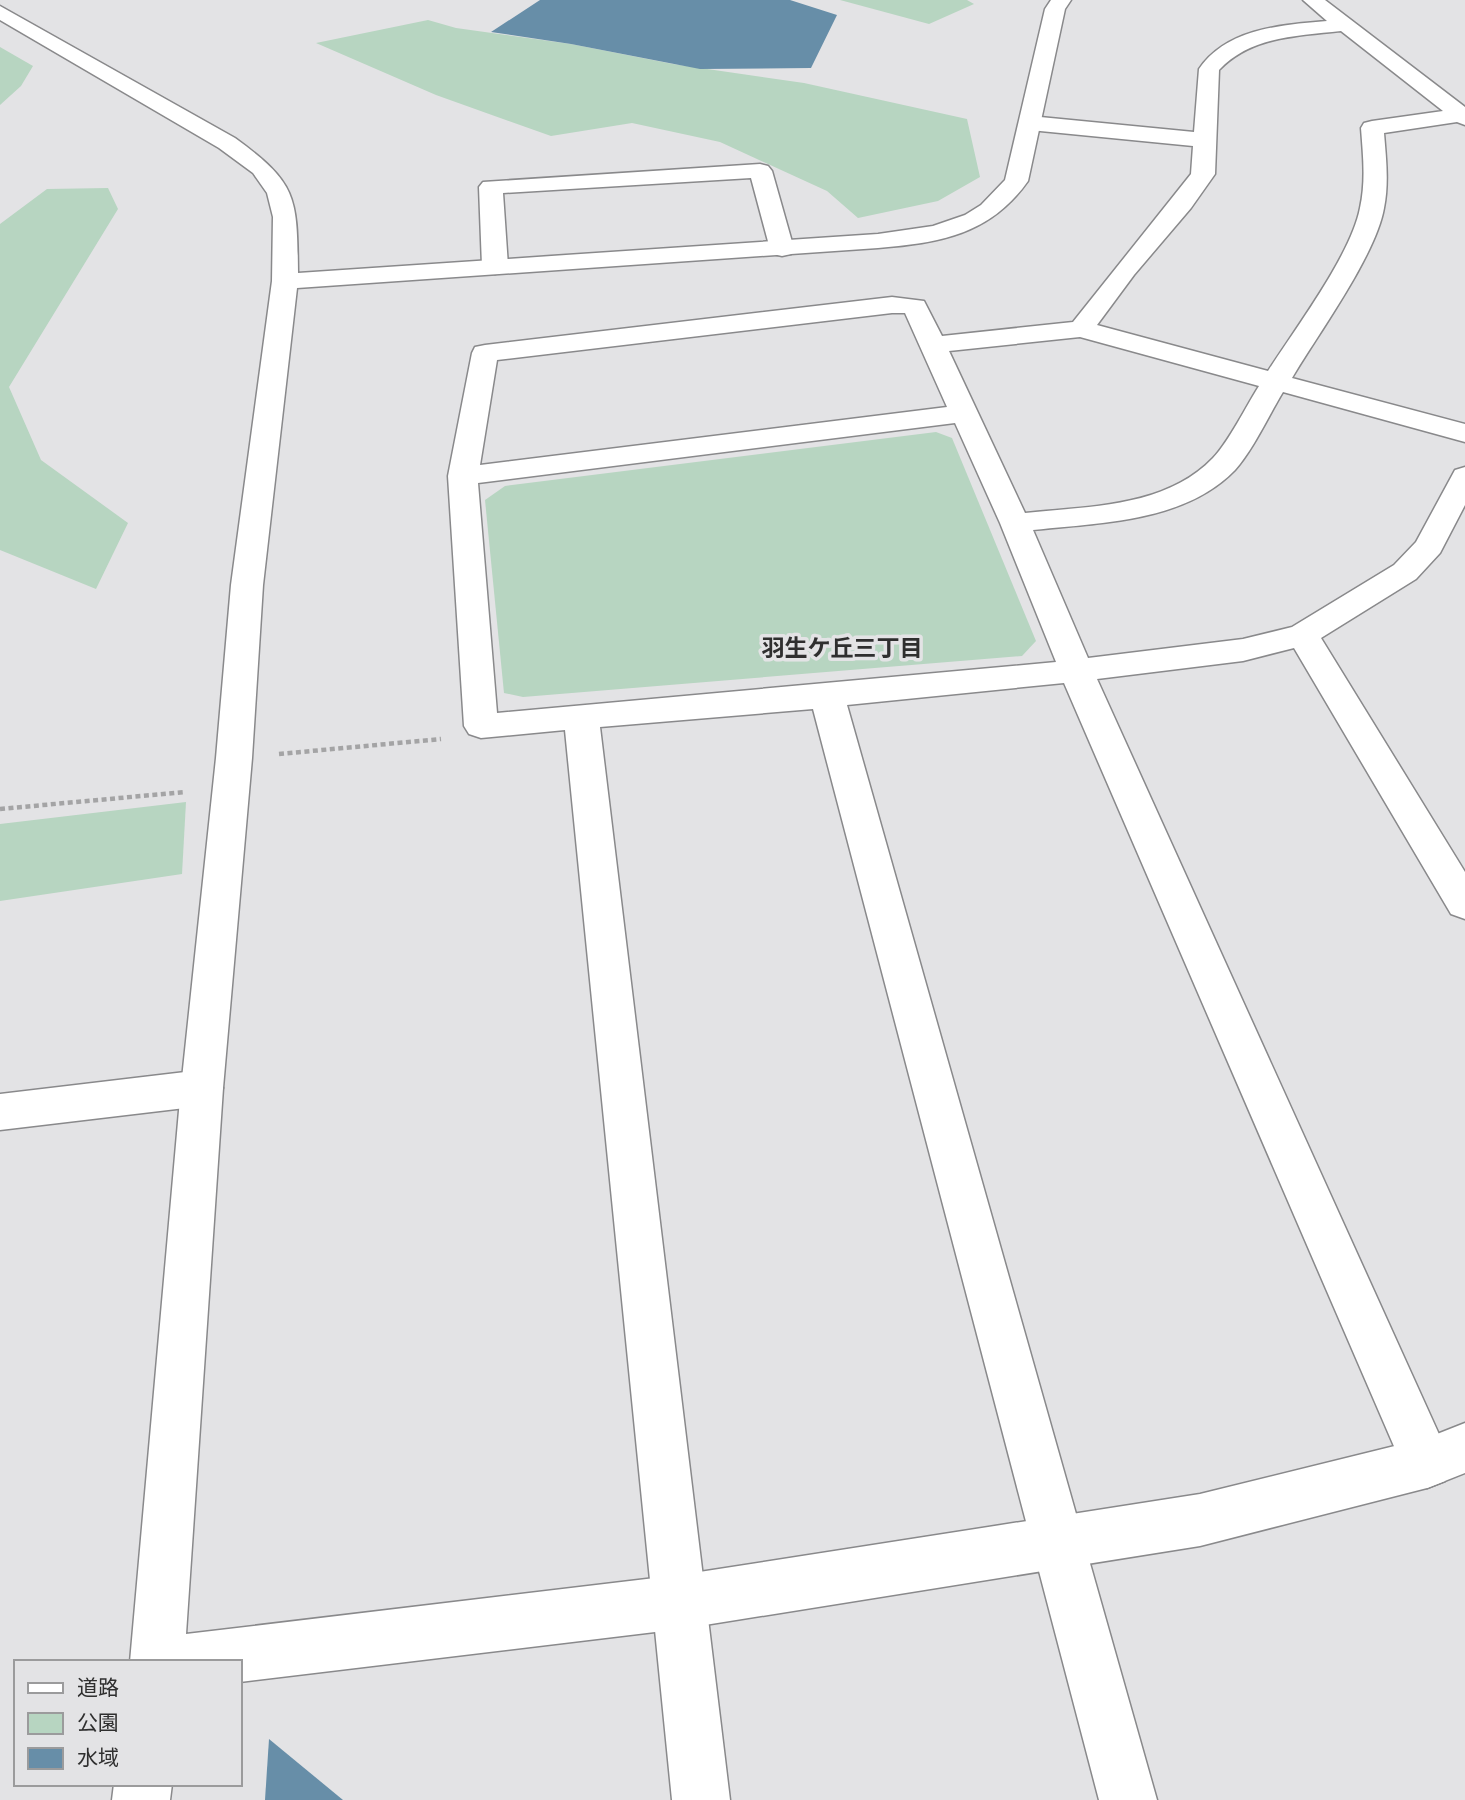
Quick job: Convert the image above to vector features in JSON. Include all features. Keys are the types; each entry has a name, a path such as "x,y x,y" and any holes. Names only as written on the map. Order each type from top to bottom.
{"street":[{"path":"285,281 906,239 960,226 982,216 1005,198 1016,181 1055,9 1061,0"},
{"path":"1313,0 1463,117"},
{"path":"0,12 201,126 261,168 279,193 285,217 285,281 247,585 233,773 202,1088 157,1660"},
{"path":"1081,329 1125,270 1184,203 1203,174 1209,69 1217,57 1242,43 1274,34 1345,25"},
{"path":"1015,523 1146,508 1186,492 1210,478 1225,463 1357,250 1373,211 1376,180 1372,128 1463,117"},
{"path":"1030,123 1203,140"},
{"path":"495,266 491,187 760,172 782,248"},
{"path":"195,1660 680,1602 1200,1520 1446,1455 1076,671 1015,523 915,306 892,305 485,353 463,475 481,726 1076,671 1243,650 1303,635 1405,572 1429,546 1465,476"},
{"path":"934,345 1081,329 1465,433"},
{"path":"463,475 964,414"},
{"path":"1303,635 1465,904"},
{"path":"827,696 1128,1800"},
{"path":"581,716 701,1800"},
{"path":"0,1112 202,1088"}],"path":[{"path":"0,809 457,738 481,726"}],"green space":[{"path":"840,0 967,0 974,4 929,24"},
{"path":"428,20 456,28 571,44 673,64 804,83 967,119 980,177 938,201 858,218 827,191 720,142 632,123 551,136 436,95 316,43"},
{"path":"0,47 33,66 21,86 0,105"},
{"path":"108,188 118,209 9,387 41,460 128,523 96,589 0,550 0,224 47,189"},
{"path":"936,432 952,438 1036,641 1022,656 523,697 504,693 485,500 505,486"},
{"path":"186,802 182,874 0,901 0,824"}],"water":[{"path":"540,0 790,0 837,15 811,68 700,69 571,44 491,32"},
{"path":"269,1739 343,1800 265,1800"}],"district":[{"name":"羽生ケ丘三丁目","path":"842,648"}]}
